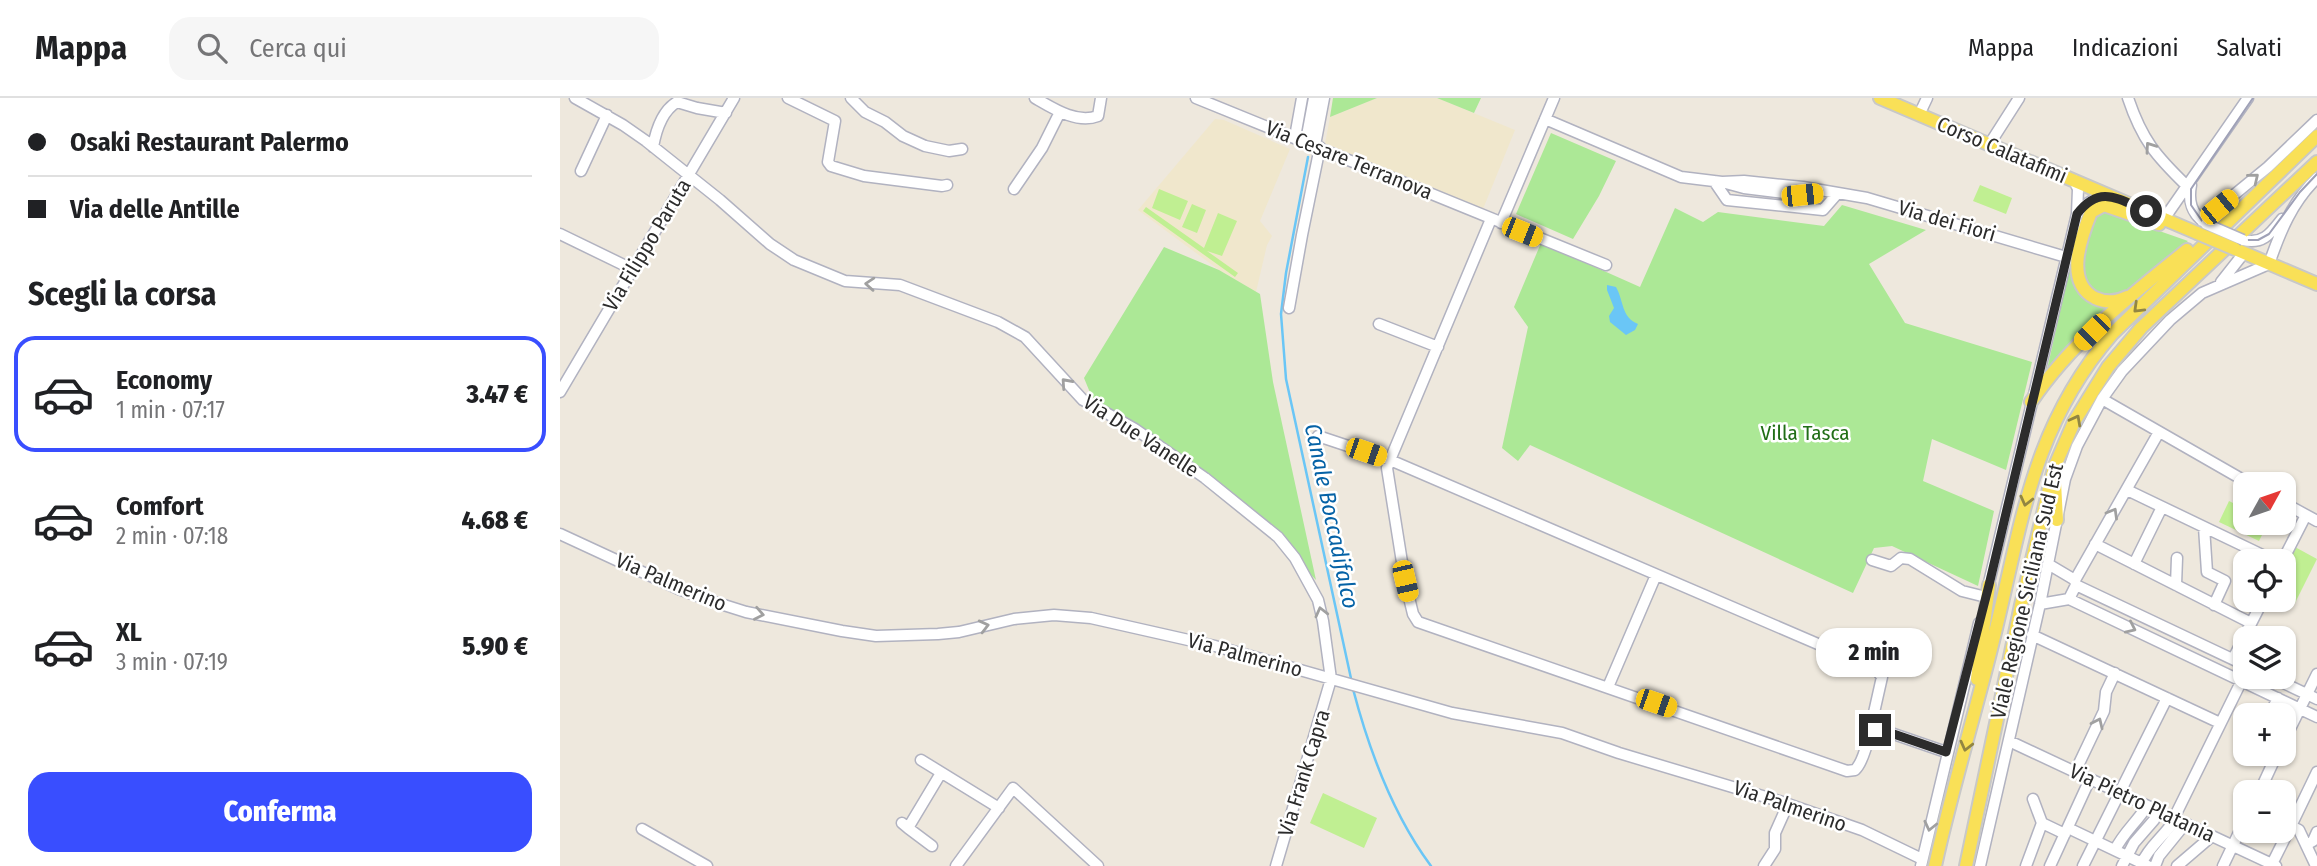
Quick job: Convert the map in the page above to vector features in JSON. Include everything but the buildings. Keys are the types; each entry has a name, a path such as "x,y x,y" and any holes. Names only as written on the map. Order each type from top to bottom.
{"main road":[{"name":"Corso Calatafimi","path":"1880,98 2164,219 2202,226 2237,248 2317,284"},
{"path":"2031,402 2046,379 2066,357 2133,293 2240,209 2317,136"},
{"path":"2237,248 2317,162"},
{"path":"2133,293 2122,300 2111,302 2089,295 2081,286 2077,276 2077,264 2091,212 2104,205 2136,218 2202,226"},
{"name":"Viale Regione Siciliana Sud Est","path":"1935,866 2032,477 2042,448 2063,404 2093,355 2240,209"},
{"name":"Viale Regione Siciliana Sud Est","path":"1966,866 2021,605 2054,468 2074,422 2115,358 2141,328 2237,248"},
{"path":"2054,468 2057,520"},
{"path":"1973,717 1987,591"}],"street":[{"name":"Via Due Vanelle","path":"575,98 653,147 769,244 794,260 845,281 900,285 998,322 1025,337 1083,400 1128,424 1205,478 1278,537 1295,558 1318,600 1331,679"},
{"name":"Via Filippo Paruta","path":"560,393 734,98"},
{"path":"788,98 835,121 828,162 831,166 864,176 947,185"},
{"path":"851,98 865,113 885,122 903,136 925,146 949,151 962,149"},
{"path":"1035,98 1060,112 1087,120 1098,116 1101,98"},
{"name":"Via Cesare Terranova","path":"1196,98 1606,265"},
{"path":"1294,137 1302,98"},
{"path":"1314,98 1314,145"},
{"path":"1289,308 1314,145 1324,98"},
{"path":"1553,98 1438,346 1387,468 1413,614 1418,622 1847,771 1855,770 1861,765 1869,736 1875,730 1946,752"},
{"path":"1919,115 1927,98"},
{"path":"1989,145 2019,98"},
{"path":"2128,98 2137,125 2147,143 2159,158 2190,182"},
{"path":"2164,219 2248,98"},
{"path":"653,147 655,133 675,101 726,113"},
{"path":"1014,188 1042,148 1060,112"},
{"path":"582,171 607,116"},
{"name":"Via dei Fiori","path":"1545,120 1681,177 1802,195 1832,193 1867,198 2066,257"},
{"path":"2190,182 2189,201 2202,226 2317,120"},
{"path":"2237,248 2265,238 2317,178"},
{"name":"Viale Regione Siciliana Sud Est","path":"1922,862 1946,752 2077,214 2078,189 2074,180"},
{"path":"1718,181 1727,200 1823,210 1832,193"},
{"path":"2077,214 2089,201 2110,195"},
{"path":"2269,264 2283,225 2300,197"},
{"path":"560,234 632,269"},
{"name":"Viale Regione Siciliana Sud Est","path":"2218,285 2237,248"},
{"name":"Viale Regione Siciliana Sud Est","path":"1980,866 2040,604 2065,479 2077,446 2102,399 2122,371 2161,328 2192,301 2218,285 2269,264"},
{"path":"1379,324 1438,346"},
{"path":"2102,399 2233,474"},
{"path":"2069,599 2095,544 2159,432"},
{"path":"1318,436 1390,460 1876,669 1882,677 1873,717 1875,730"},
{"path":"2127,490 2250,549"},
{"path":"2134,564 2162,507"},
{"path":"2296,510 2317,521"},
{"path":"2289,549 2306,515"},
{"path":"2204,527 2207,572 2225,581 2214,605"},
{"name":"Via Palmerino","path":"560,534 681,590 717,603 746,612 842,631 876,636 938,634 959,632 1014,619 1071,615 1215,646 1452,713 1562,733 1862,830 1922,862"},
{"path":"2095,544 2251,623"},
{"path":"1872,560 1891,566 1901,558 1910,559 1962,591 1987,591"},
{"path":"2176,585 2177,558"},
{"path":"2048,564 2076,582 2233,659"},
{"path":"1608,687 1656,575"},
{"path":"2040,604 2069,599 2233,676"},
{"path":"2250,626 2257,612"},
{"path":"2032,635 2220,723"},
{"path":"2075,772 2104,711 2106,692 2115,673"},
{"path":"2296,716 2312,696 2317,674"},
{"name":"Via Frank Capra","path":"1276,866 1331,679"},
{"path":"2042,823 2115,850 2125,861 2141,864 2169,829 2237,689"},
{"path":"2255,689 2276,703 2300,708 2317,717"},
{"path":"2296,689 2312,696"},
{"path":"2083,866 2167,698"},
{"name":"Via Pietro Platania","path":"2008,741 2273,865"},
{"path":"920,760 999,808"},
{"path":"2296,816 2317,772"},
{"path":"932,846 905,825 941,773"},
{"path":"2050,866 2090,779"},
{"path":"956,866 1013,788 1098,866"},
{"path":"2026,866 2042,823 2033,799"},
{"path":"1764,866 1775,849 1775,832 1788,804"},
{"path":"2115,850 2119,840 2147,806"},
{"path":"2125,861 2134,843 2154,821 2158,811"},
{"path":"2155,866 2159,856 2185,824"},
{"path":"2296,828 2316,866"},
{"path":"642,829 707,866"},
{"path":"2306,845 2313,841 2317,831"},
{"path":"2177,866 2212,836"},
{"path":"2223,866 2234,843"},
{"path":"2273,865 2283,843"}],"shaded area":[{"path":"1377,98 1437,98 1515,130 1483,209 1325,144 1330,117"},
{"path":"1215,119 1224,120 1290,149 1260,221 1272,236 1267,245 1256,292 1219,270 1138,210"}],"green space":[{"path":"1333,98 1377,98 1330,117"},
{"path":"1437,98 1481,98 1474,113"},
{"path":"1551,133 1616,161 1573,239 1516,214"},
{"path":"1980,185 2012,198 2006,214 1973,201"},
{"path":"1159,189 1188,201 1180,220 1152,208"},
{"path":"1192,204 1206,210 1197,233 1182,227"},
{"name":"Villa Tasca","path":"1842,205 1926,230 1869,264 1905,323 2032,362 2006,470 1932,439 1923,481 1994,511 1978,586 1892,546 1874,548 1853,593 1530,445 1518,461 1502,448 1528,327 1514,307 1541,243 1640,287 1675,208 1703,222 1718,212 1824,226"},
{"path":"1146,207 1204,248 1218,213 1237,221 1222,256 1207,251 1238,273 1235,277 1143,211"},
{"path":"2105,212 2188,241 2121,296 2101,293 2086,280 2082,266 2090,228 2097,213"},
{"path":"1164,247 1219,270 1260,294 1273,382 1316,580 1256,519 1096,407 1084,378"},
{"path":"2071,263 2072,273 2079,287 2112,307 2046,374"},
{"path":"2229,501 2233,503 2233,529 2219,522"},
{"path":"2248,536 2262,536 2259,541"},
{"path":"2295,547 2317,559 2296,601 2296,549"},
{"path":"1323,793 1377,818 1364,848 1310,823"}],"water":[{"path":"1607,285 1616,287 1626,313 1638,324 1635,330 1626,335 1610,322 1609,316 1614,308"}],"waterway":[{"name":"Canale Boccadifalco","path":"1308,157 1281,314 1286,379 1352,683"},
{"name":"Canale Boccadifalco","path":"1353,689 1367,735 1394,804 1431,866"}],"tram line":[{"path":"2253,98 2191,189 2191,205 2202,221 2244,240 2258,240 2269,234 2317,174"}],"route":[{"path":"1875,730 1946,752 1989,585 2077,214 2089,201 2110,195 2146,211"}]}
